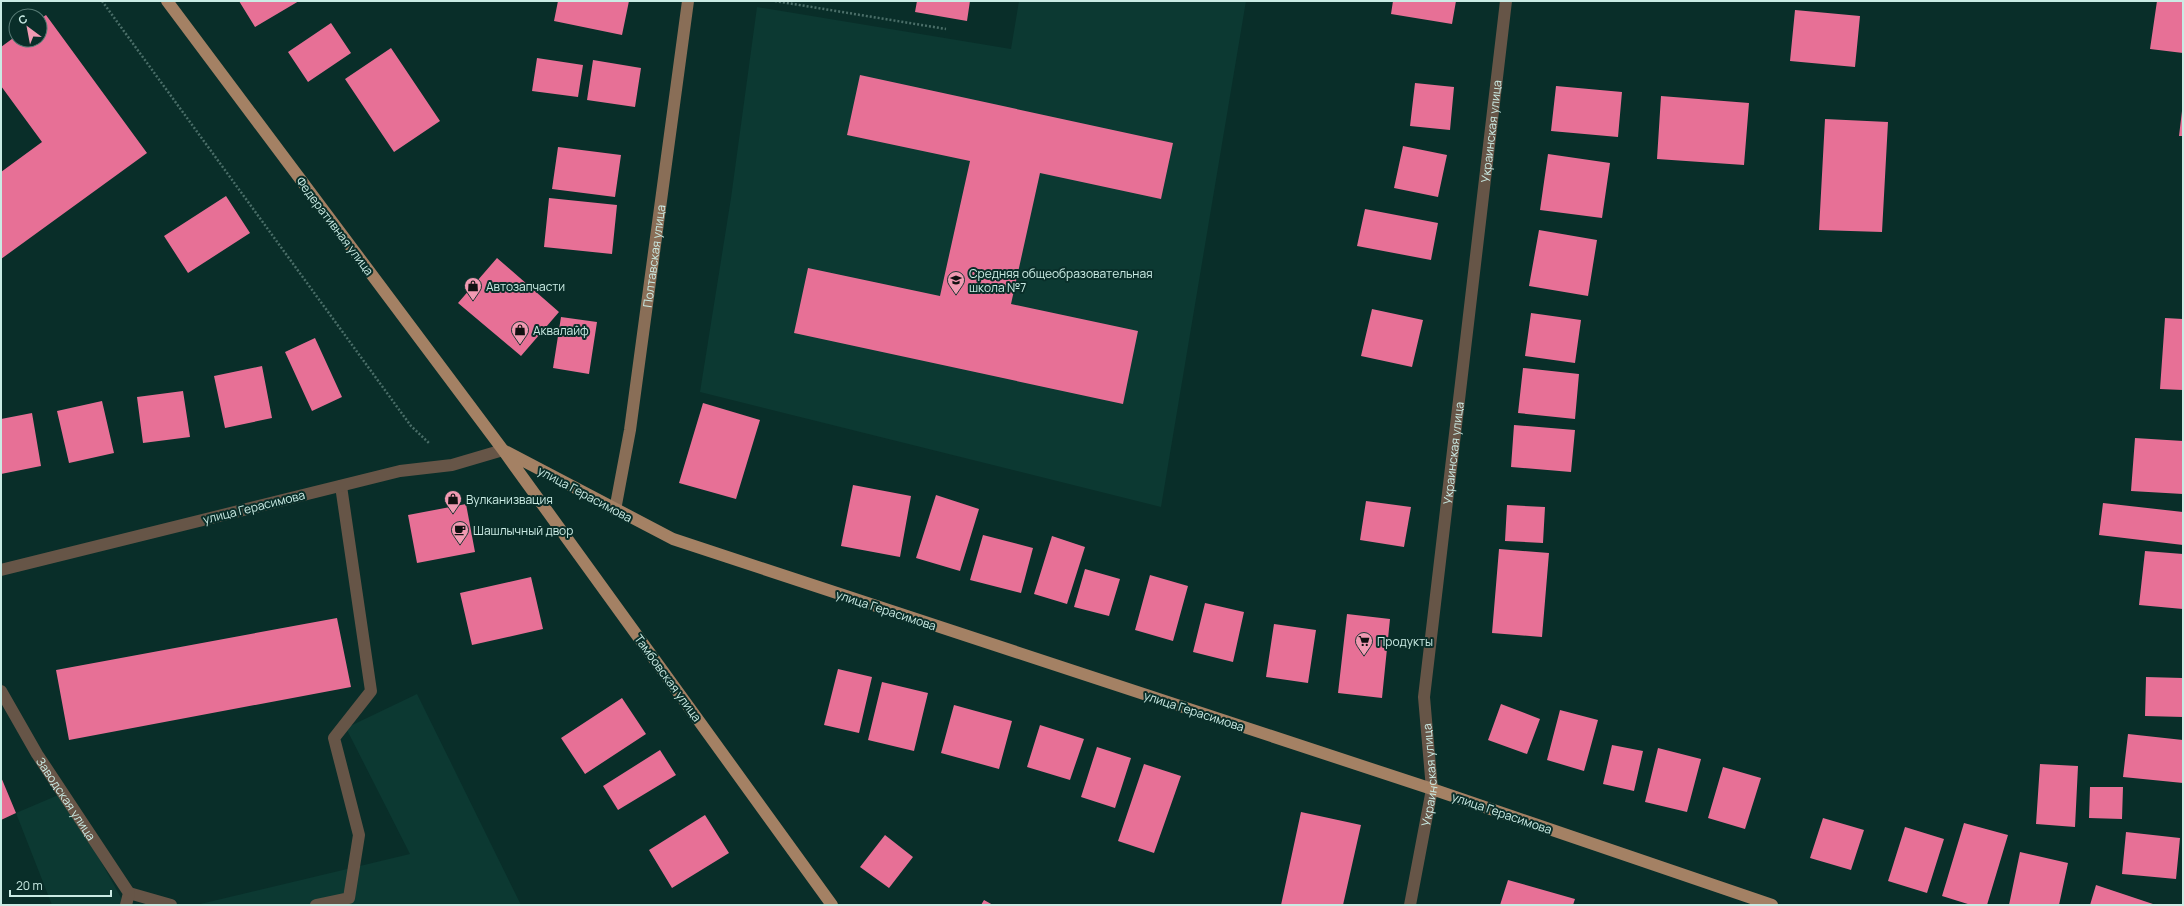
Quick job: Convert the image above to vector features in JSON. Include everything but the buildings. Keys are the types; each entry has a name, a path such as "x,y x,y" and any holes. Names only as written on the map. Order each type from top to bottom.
{"main road":[{"name":"Федеративная улица","path":"167,1 504,450"},
{"name":"улица Герасимова","path":"504,450 615,510 673,539 1432,789 1772,905"},
{"name":"Тамбовская улица","path":"504,450 832,905"}],"street":[{"name":"Полтавская улица","path":"615,510 630,430 688,1"},
{"name":"Украинская улица","path":"1410,905 1432,789 1424,697 1506,1"},
{"name":"улица Герасимова","path":"1,570 341,486 400,472 452,465 504,450"},
{"path":"316,905 349,898 359,835 334,738 371,691 341,486"},
{"name":"Заводская улица","path":"1,691 37,754 130,893"},
{"path":"126,905 130,893 171,905"}],"path":[{"path":"102,1 411,426 452,465"},
{"path":"775,1 946,29"}],"shaded area":[{"name":"Средняя общеобразовательная школа №7","path":"1019,1 1246,1 1161,507 700,392 731,198 757,7 1011,49"},
{"path":"417,694 521,905 196,905 410,854 346,728"},
{"path":"63,793 125,905 52,905 16,813"}],"place":[{"name":"Средняя общеобразовательная школа №7","path":"956,295"},
{"name":"Автозапчасти","path":"473,301"},
{"name":"Аквалайф","path":"520,345"},
{"name":"Вулканизвация","path":"453,514"},
{"name":"Шашлычный двор","path":"460,545"},
{"name":"Продукты","path":"1364,656"}]}
